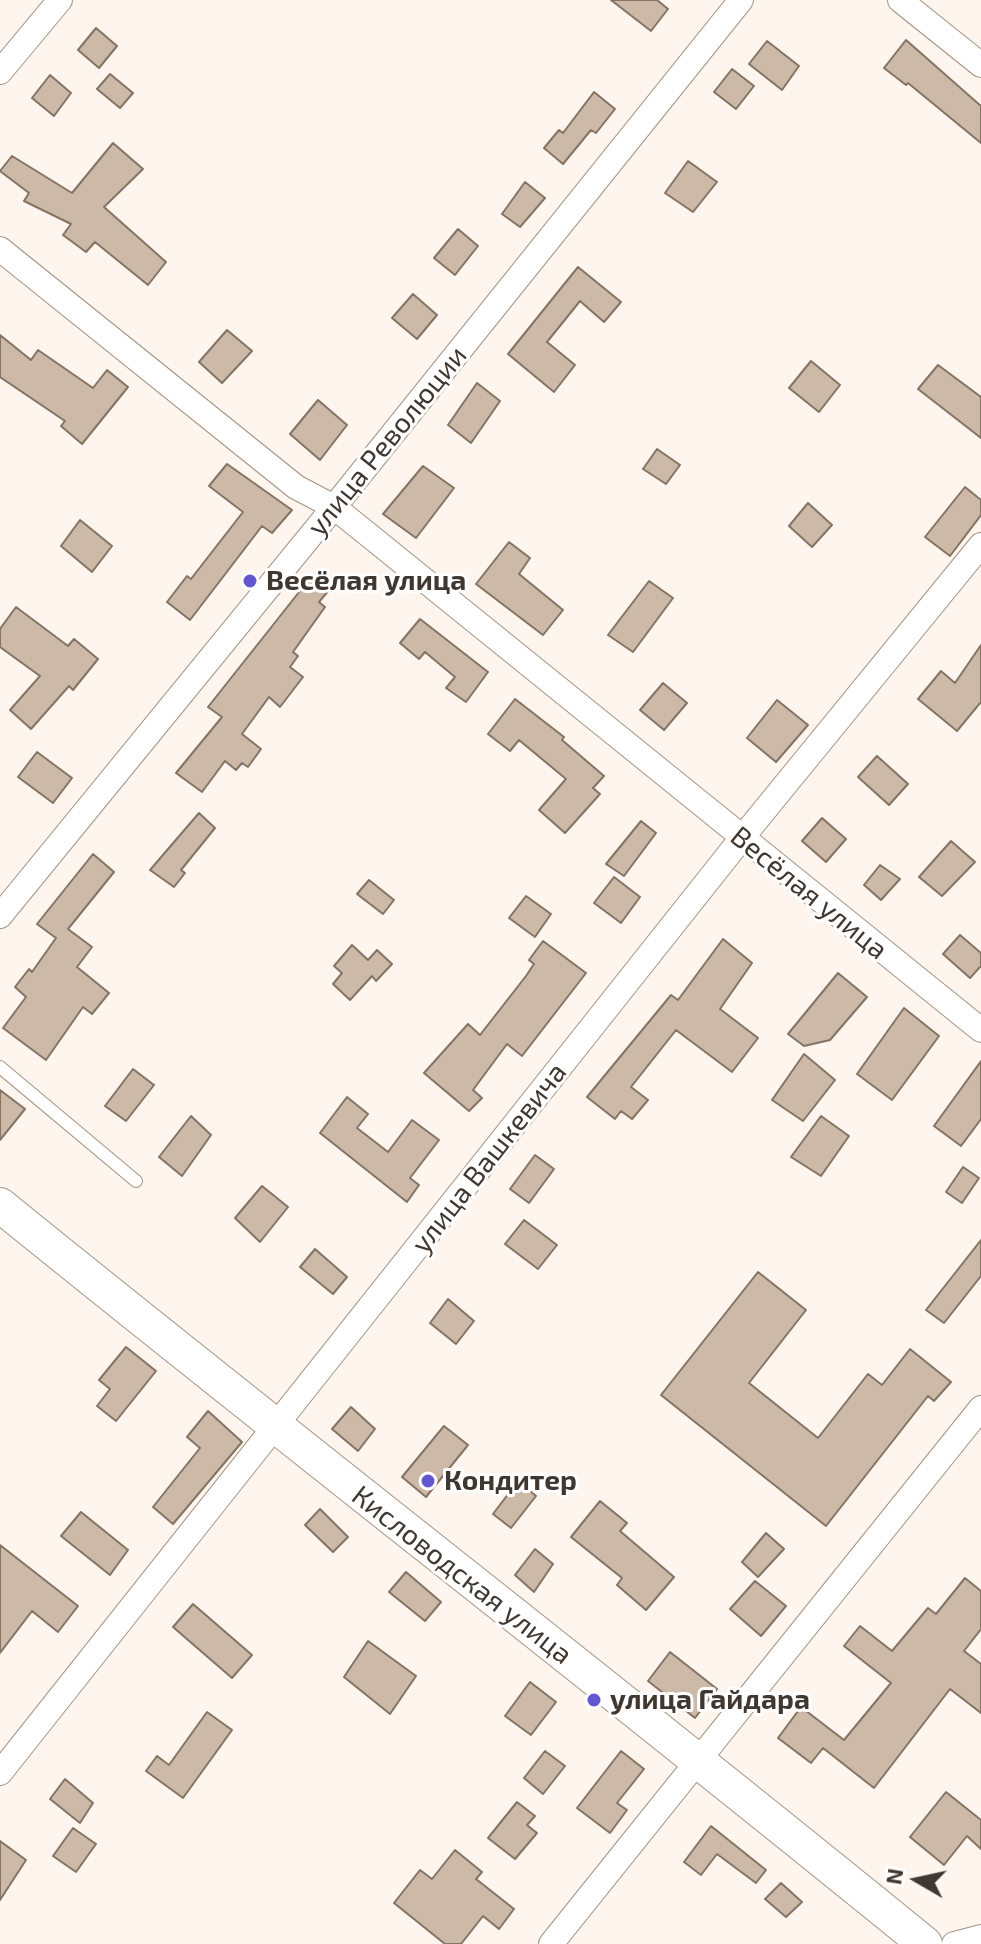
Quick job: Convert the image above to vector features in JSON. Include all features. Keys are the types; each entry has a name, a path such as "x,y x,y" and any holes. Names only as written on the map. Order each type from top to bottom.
{"main road":[{"name":"Кисловодская улица","path":"0,1205 275,1428 700,1760 925,1944"}],"street":[{"path":"0,72 60,0"},
{"name":"улица Революции","path":"0,916 334,507 741,0"},
{"path":"900,0 981,65"},
{"name":"Весёлая улица","path":"0,249 296,487 334,507 981,1030"},
{"name":"улица Вашкевича","path":"0,1773 741,839 981,545"},
{"path":"551,1944 981,1408"},
{"path":"954,1944 981,1937"}],"lane":[{"path":"0,1067 136,1181"}],"building":[{"path":"611,0 657,0 668,9 651,31"},
{"path":"96,28 117,46 99,68 78,50"},
{"path":"906,40 981,106 981,143 908,83 906,85 884,68"},
{"path":"767,41 799,66 782,90 749,64"},
{"path":"732,69 754,86 736,109 714,92"},
{"path":"110,74 133,93 120,108 97,89"},
{"path":"50,75 71,93 54,116 32,98"},
{"path":"594,92 615,109 596,133 591,130 563,164 544,148 559,130 563,133"},
{"path":"113,143 143,169 104,207 166,262 148,285 95,242 86,252 63,235 71,224 24,201 29,193 0,171 12,156 72,193"},
{"path":"688,161 717,182 693,212 665,193"},
{"path":"525,182 545,198 520,227 502,214"},
{"path":"458,229 478,246 455,275 434,258"},
{"path":"578,267 621,302 604,322 580,301 547,342 575,365 554,392 508,354"},
{"path":"413,294 437,315 417,339 392,318"},
{"path":"227,330 252,351 222,383 199,362"},
{"path":"0,335 31,360 38,350 93,388 107,370 128,387 82,444 61,426 65,421 0,377"},
{"path":"811,361 840,385 819,412 789,388"},
{"path":"938,365 981,397 981,438 918,389"},
{"path":"477,383 500,401 471,443 448,425"},
{"path":"318,400 347,425 320,460 290,434"},
{"path":"657,449 680,465 666,484 643,469"},
{"path":"227,464 292,510 272,533 262,526 190,620 167,602 187,576 191,579 243,512 209,486"},
{"path":"423,466 454,488 416,538 383,514"},
{"path":"965,487 981,500 981,515 950,556 925,537"},
{"path":"808,503 832,525 812,547 789,526"},
{"path":"80,520 112,546 92,572 61,546"},
{"path":"509,542 530,558 519,574 563,610 543,635 476,584"},
{"path":"311,577 329,590 319,602 325,607 293,652 298,656 290,667 303,677 280,707 269,697 242,734 261,749 248,767 242,763 236,770 225,761 202,792 176,773 222,717 208,707"},
{"path":"649,581 673,598 633,652 608,635"},
{"path":"16,607 68,646 74,639 98,659 73,690 69,686 31,729 10,710 40,676 0,647 0,629"},
{"path":"420,619 488,672 466,702 446,688 455,677 425,652 419,659 400,643"},
{"path":"981,645 981,702 957,731 918,699 941,671 955,683"},
{"path":"663,683 687,703 664,730 640,710"},
{"path":"515,699 564,737 562,740 604,776 593,788 600,794 565,833 539,810 566,779 519,740 510,751 488,734"},
{"path":"777,700 808,725 776,762 747,738"},
{"path":"37,752 72,778 53,803 18,777"},
{"path":"877,756 908,784 889,805 858,777"},
{"path":"199,813 215,828 181,870 185,873 174,887 150,870"},
{"path":"822,818 846,839 826,862 802,841"},
{"path":"641,821 656,833 624,876 606,864"},
{"path":"951,841 975,862 942,896 919,877"},
{"path":"93,854 114,872 68,929 92,947 77,967 109,993 92,1014 83,1007 46,1060 3,1028 26,997 15,987 29,969 32,972 56,938 37,924"},
{"path":"880,865 900,879 881,900 864,885"},
{"path":"614,877 640,897 621,923 594,903"},
{"path":"369,880 394,900 383,914 357,894"},
{"path":"526,896 551,914 535,937 509,918"},
{"path":"960,935 981,953 981,966 970,978 943,954"},
{"path":"723,939 752,963 720,1009 758,1038 732,1072 676,1030 631,1087 648,1100 632,1119 621,1111 615,1119 587,1097 671,995 678,1000"},
{"path":"543,941 586,973 522,1056 507,1044 473,1090 482,1098 469,1111 424,1073 468,1024 480,1035 526,976 534,964 529,960"},
{"path":"352,945 368,960 377,950 392,964 376,981 372,976 350,1000 333,984 342,973 334,966"},
{"path":"838,973 867,997 830,1040 804,1046 788,1034"},
{"path":"904,1008 939,1036 892,1100 857,1074"},
{"path":"804,1054 835,1080 803,1121 772,1100"},
{"path":"981,1061 981,1119 961,1146 934,1126"},
{"path":"133,1069 154,1085 126,1121 105,1106"},
{"path":"0,1090 25,1109 0,1140"},
{"path":"347,1097 368,1114 357,1128 388,1152 412,1120 439,1140 410,1178 419,1185 407,1202 320,1133"},
{"path":"191,1116 211,1135 182,1176 159,1157"},
{"path":"821,1116 849,1136 821,1176 791,1157"},
{"path":"535,1155 554,1169 529,1203 510,1189"},
{"path":"963,1167 979,1178 962,1203 946,1192"},
{"path":"262,1186 288,1207 260,1242 235,1218"},
{"path":"524,1220 557,1245 538,1269 505,1244"},
{"path":"981,1240 981,1276 944,1323 926,1310"},
{"path":"315,1249 347,1277 333,1294 300,1267"},
{"path":"758,1272 806,1310 749,1383 818,1438 868,1374 882,1385 910,1349 951,1382 934,1401 928,1396 826,1526 661,1395"},
{"path":"448,1299 474,1321 456,1344 430,1323"},
{"path":"126,1347 156,1371 116,1421 97,1406 110,1389 99,1380"},
{"path":"351,1407 375,1429 358,1451 332,1429"},
{"path":"208,1411 242,1442 173,1524 153,1507 200,1448 187,1437"},
{"path":"444,1426 468,1445 426,1497 402,1477"},
{"path":"518,1481 536,1496 511,1528 493,1514"},
{"path":"600,1501 627,1523 620,1531 674,1577 646,1610 617,1585 622,1578 571,1537"},
{"path":"320,1509 348,1537 333,1552 305,1525"},
{"path":"81,1512 128,1550 110,1575 61,1536"},
{"path":"766,1533 784,1549 758,1577 742,1562"},
{"path":"0,1545 78,1606 58,1632 32,1611 0,1653"},
{"path":"535,1549 553,1564 534,1592 515,1575"},
{"path":"406,1572 441,1602 425,1621 389,1592"},
{"path":"965,1578 981,1591 981,1629 964,1651 981,1664 981,1713 950,1689 874,1788 823,1748 811,1763 778,1738 801,1707 844,1740 891,1683 844,1646 860,1626 892,1651 928,1608 936,1614"},
{"path":"755,1581 786,1606 761,1636 730,1609"},
{"path":"193,1604 252,1655 232,1678 173,1627"},
{"path":"368,1641 416,1676 390,1714 344,1677"},
{"path":"670,1652 717,1689 695,1718 648,1681"},
{"path":"530,1682 556,1702 531,1735 505,1716"},
{"path":"207,1712 232,1730 183,1798 146,1771 157,1756 169,1765"},
{"path":"545,1751 565,1766 543,1794 524,1778"},
{"path":"621,1751 644,1769 617,1803 627,1810 610,1833 577,1808"},
{"path":"65,1779 93,1803 80,1823 50,1799"},
{"path":"946,1792 981,1820 981,1849 967,1836 944,1865 910,1837"},
{"path":"517,1802 535,1816 527,1825 537,1833 515,1859 488,1838"},
{"path":"711,1826 766,1870 756,1883 717,1854 701,1875 684,1862"},
{"path":"73,1828 96,1844 76,1872 53,1856"},
{"path":"0,1841 26,1860 0,1900"},
{"path":"455,1850 482,1872 476,1879 514,1909 499,1929 483,1916 461,1944 445,1944 394,1903 420,1870 432,1879"},
{"path":"781,1883 802,1902 786,1917 765,1899"}],"place":[{"name":"Весёлая улица","path":"250,581"},
{"name":"Кондитер","path":"428,1481"},
{"name":"улица Гайдара","path":"594,1700"}]}
